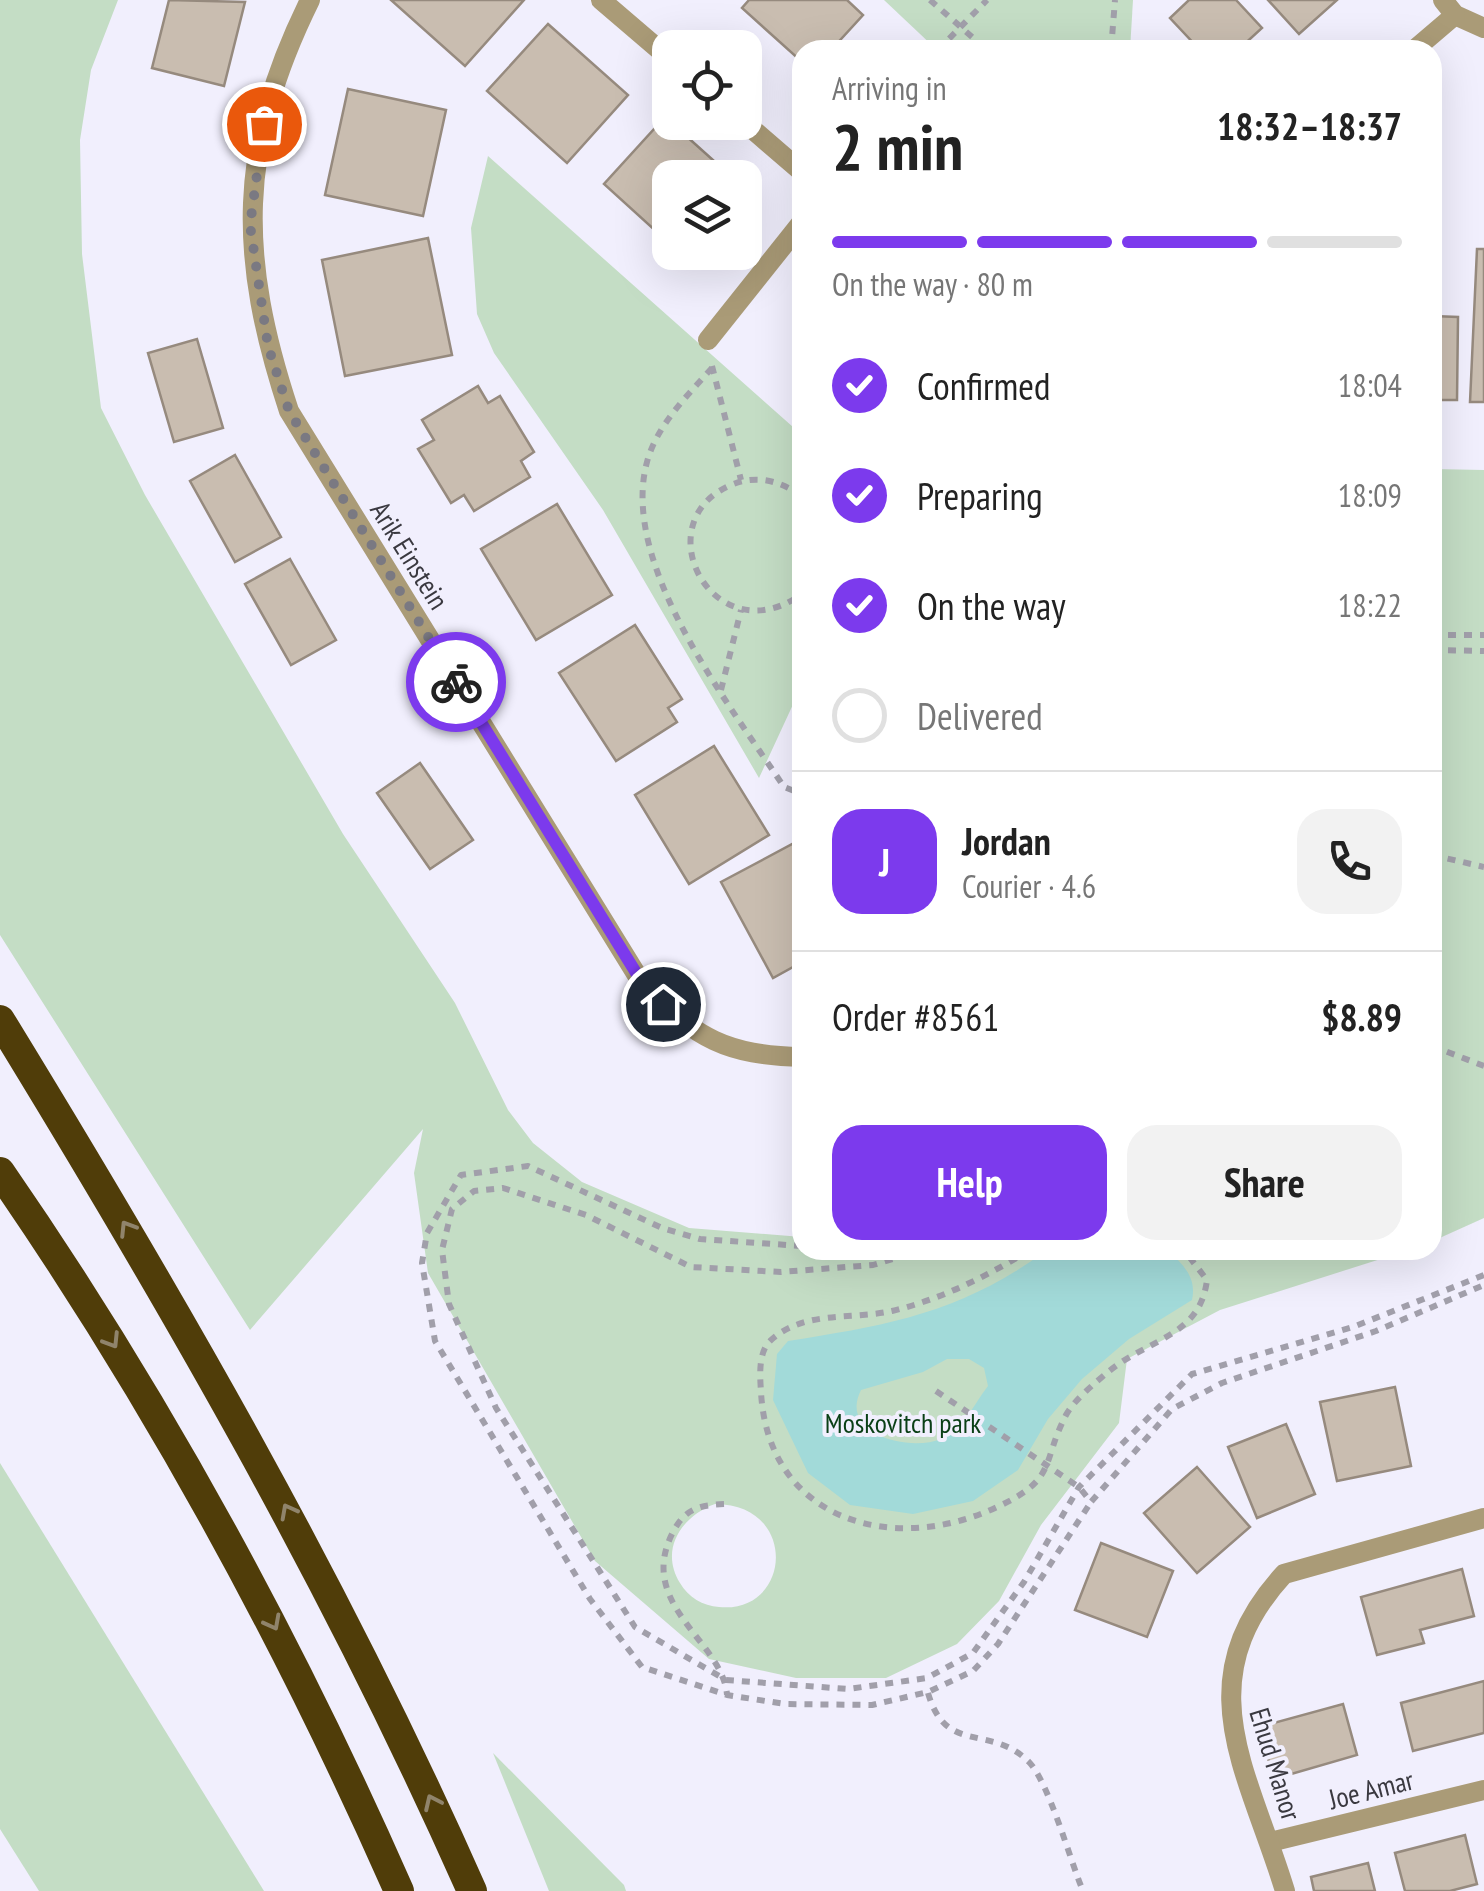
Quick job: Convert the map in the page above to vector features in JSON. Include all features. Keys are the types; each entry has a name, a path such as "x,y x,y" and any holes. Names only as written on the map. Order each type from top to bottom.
{"highway":[{"path":"0,1020 137,1244 277,1490 342,1612 472,1891"},
{"path":"0,1172 128,1367 219,1522 282,1642 399,1891"}],"street":[{"name":"Arik Einstein","path":"310,0 278,66 258,153 250,225 268,346 289,411 643,984 683,1024 715,1044 759,1057 792,1057"},
{"path":"601,0 652,44"},
{"path":"1422,40 1449,7 1484,28"},
{"path":"762,138 792,163"},
{"path":"708,340 792,235"},
{"name":"Ehud Manor","path":"1285,1891 1229,1716 1229,1675 1261,1599 1284,1574 1484,1518"},
{"name":"Joe Amar","path":"1270,1842 1484,1790"}],"path":[{"path":"930,0 976,40"},
{"path":"948,40 986,0"},
{"path":"1112,40 1116,0"},
{"path":"708,340 742,480"},
{"path":"712,368 671,414 646,463 645,531 657,581 721,690 784,787 792,790"},
{"path":"792,492 763,479 742,480 721,489 705,504 694,523 690,544 694,566 704,586 720,601 740,610 784,606 792,601"},
{"path":"721,690 740,610"},
{"path":"1442,635 1484,635"},
{"path":"1442,650 1484,651"},
{"path":"1442,858 1484,867"},
{"path":"1442,1050 1484,1066"},
{"path":"792,1245 700,1239 662,1228 528,1166 462,1175 428,1233 422,1263 435,1341 590,1599 642,1667 726,1695 785,1704 872,1705 928,1692 974,1671 998,1644 1091,1502 1172,1409 1222,1383 1376,1331 1484,1285"},
{"path":"890,1260 799,1271 691,1267 586,1215 503,1188 474,1191 452,1209 442,1250 449,1304 496,1408 635,1627 726,1680 848,1689 927,1678 974,1653 1024,1582 1079,1487 1192,1374 1353,1327 1484,1275"},
{"path":"1013,1260 967,1287 893,1310 792,1325 766,1344 760,1371 762,1406 770,1439 799,1490 848,1522 923,1528 999,1507 1036,1484 1050,1467 1067,1414 1084,1395 1110,1371 1187,1325 1204,1306 1208,1280 1192,1260"},
{"path":"936,1392 1079,1487 1091,1502"},
{"path":"724,1504 700,1504 681,1518 668,1542 665,1561 668,1592 686,1628 726,1680 726,1695"},
{"path":"928,1692 936,1719 948,1728 961,1737 986,1738 1011,1748 1030,1764 1044,1785 1083,1891"}],"green space":[{"name":"Moskovitch park","path":"0,0 118,0 91,70 80,140 82,254 101,408 145,495 343,834 455,1003 508,1110 533,1143 582,1182 689,1228 792,1236 792,1260 1378,1260 1220,1310 1127,1359 1119,1423 1041,1525 999,1601 957,1644 886,1678 796,1678 709,1659 595,1561 428,1273 414,1173 423,1129 250,1330 0,935","holes":["715,1504 742,1509 761,1521 772,1538 776,1558 772,1577 761,1594 743,1605 719,1607 702,1603 683,1588 674,1570 673,1546 693,1517"]},
{"path":"884,0 1133,0 1131,40 926,40"},
{"path":"488,156 792,426 792,707 759,778 603,510 494,353 477,314 471,228"},
{"path":"1442,469 1484,470 1484,1218 1442,1237"},
{"path":"0,1463 264,1891 39,1891 0,1829"},
{"path":"493,1753 624,1885 626,1891 549,1891"}],"shaded area":[{"path":"1032,1260 1178,1260 1191,1278 1193,1292 1192,1300 1129,1339 1082,1379 1048,1419 1018,1470 973,1501 913,1514 850,1505 808,1473 773,1400 777,1354 788,1341 892,1322 984,1289","holes":["947,1359 969,1359 984,1368 988,1386 962,1423 941,1439 896,1441 868,1429 859,1418 861,1390 923,1372"]}],"building":[{"path":"169,0 245,2 224,86 152,68"},
{"path":"391,0 524,0 465,66"},
{"path":"749,0 847,0 863,15 840,40 792,40 792,53 742,8"},
{"path":"1189,0 1236,0 1262,28 1249,40 1191,40 1170,18"},
{"path":"1268,0 1337,0 1299,34"},
{"path":"548,24 628,95 567,163 487,91"},
{"path":"348,89 446,110 423,216 325,195"},
{"path":"652,131 652,140 691,140 713,160 652,160 652,228 604,184"},
{"path":"428,238 452,355 345,376 322,260"},
{"path":"1477,249 1484,249 1484,402 1470,402"},
{"path":"1442,316 1458,317 1457,400 1442,400"},
{"path":"197,339 223,428 174,442 148,353"},
{"path":"478,386 488,403 500,396 534,452 521,461 530,477 474,511 464,495 451,503 418,449 434,440 422,420"},
{"path":"235,455 281,537 235,562 190,481"},
{"path":"557,504 612,595 536,640 481,549"},
{"path":"290,559 336,640 291,665 245,584"},
{"path":"635,625 682,699 668,708 677,722 616,761 559,673"},
{"path":"714,746 769,835 689,884 635,795"},
{"path":"420,763 473,840 430,869 377,793"},
{"path":"792,844 792,968 773,978 721,882"},
{"path":"1395,1387 1411,1466 1337,1481 1320,1402"},
{"path":"1286,1424 1315,1494 1257,1518 1228,1447"},
{"path":"1197,1467 1250,1527 1197,1573 1144,1513"},
{"path":"1101,1543 1173,1571 1147,1637 1075,1610"},
{"path":"1462,1569 1474,1616 1420,1630 1424,1643 1377,1655 1361,1597"},
{"path":"1484,1681 1484,1733 1413,1751 1401,1703"},
{"path":"1343,1704 1357,1755 1274,1779 1259,1727"},
{"path":"1465,1835 1477,1884 1450,1891 1405,1891 1395,1853"},
{"path":"1368,1863 1375,1891 1314,1891 1311,1877"}],"way so far":[{"path":"264,124 250,225 268,346 289,411 456,682"}],"route":[{"path":"456,682 643,984 663,1004"}]}
